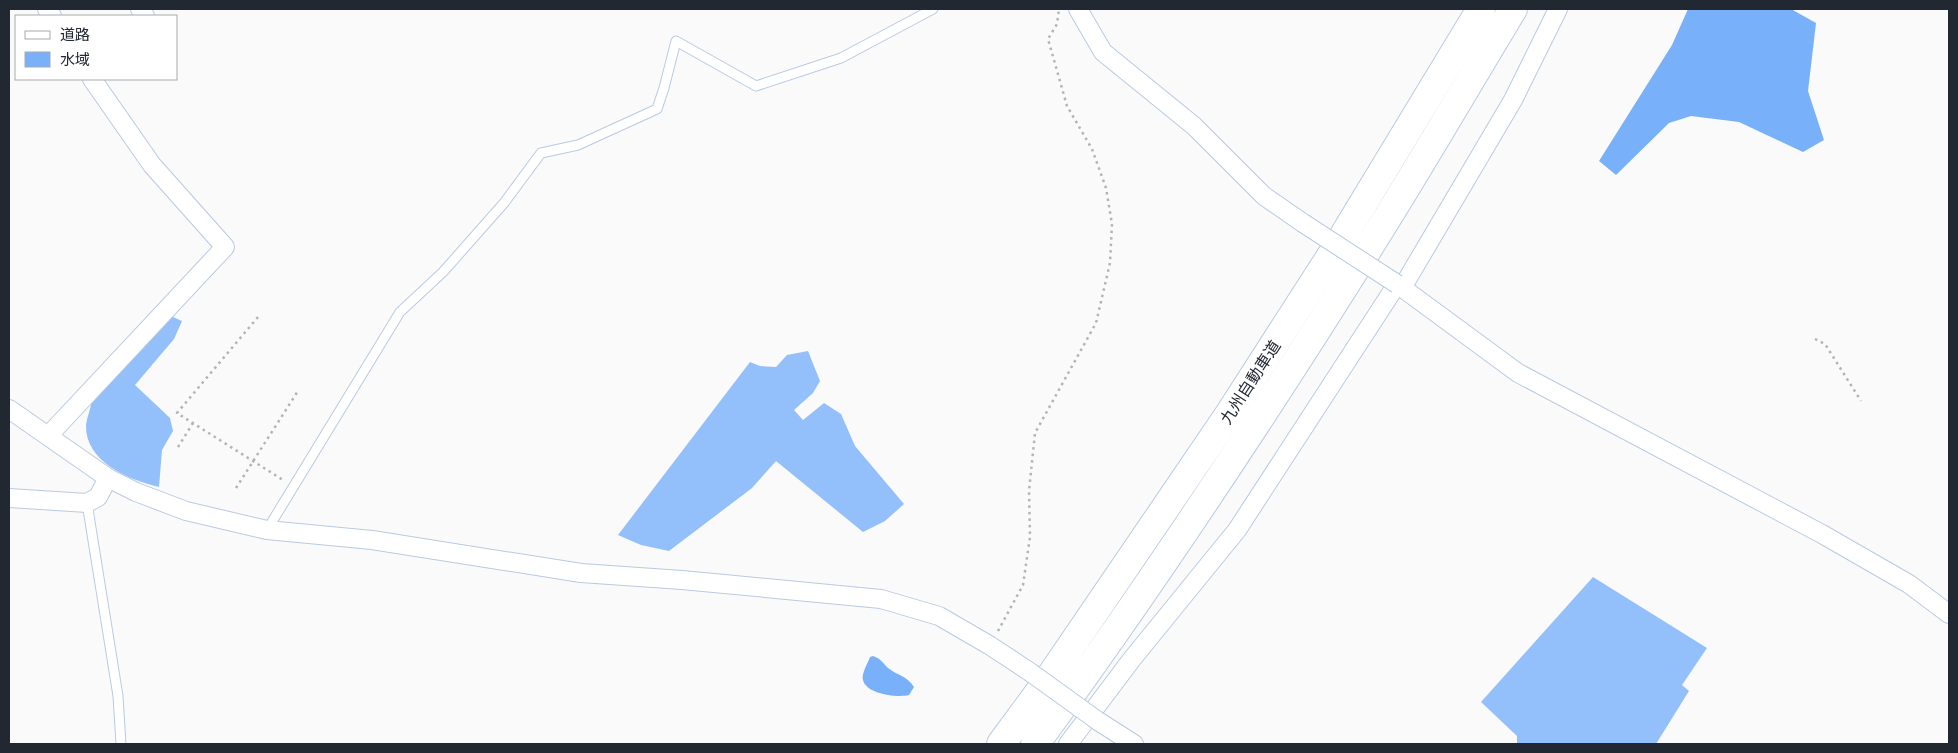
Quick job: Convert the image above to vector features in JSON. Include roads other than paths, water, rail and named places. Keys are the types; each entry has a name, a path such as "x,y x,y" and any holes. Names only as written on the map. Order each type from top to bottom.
{"highway":[{"name":"九州自動車道","path":"1001,744 1046,683 1228,416 1338,245 1481,9"},
{"name":"九州自動車道","path":"1035,744 1088,672 1228,467 1370,245 1513,9"}],"street":[{"path":"1078,9 1103,52 1194,126 1264,196 1400,286 1518,373 1822,534 1909,584 1949,614"},
{"path":"1070,743 1132,659 1238,530 1400,286 1513,100 1558,9"},
{"path":"48,436 225,247 152,165 93,80"},
{"path":"9,409 108,478 136,492 186,511 267,530 372,540 581,573 682,580 881,599 939,616 989,645 1134,744"},
{"path":"9,498 87,503 98,497 108,478"}],"lane":[{"path":"267,530 400,312 443,272 504,203 541,154 578,145 657,109 676,42 756,86 841,58 932,9"},
{"path":"87,503 118,696 121,744"}],"water":[{"path":"1688,9 1791,9 1816,23 1808,91 1824,140 1803,152 1739,122 1691,116 1669,123 1616,175 1599,161 1672,45"},
{"path":"873,656 880,659 888,668 911,683 914,687 909,695 883,694 865,685 863,675 870,657"}]}
